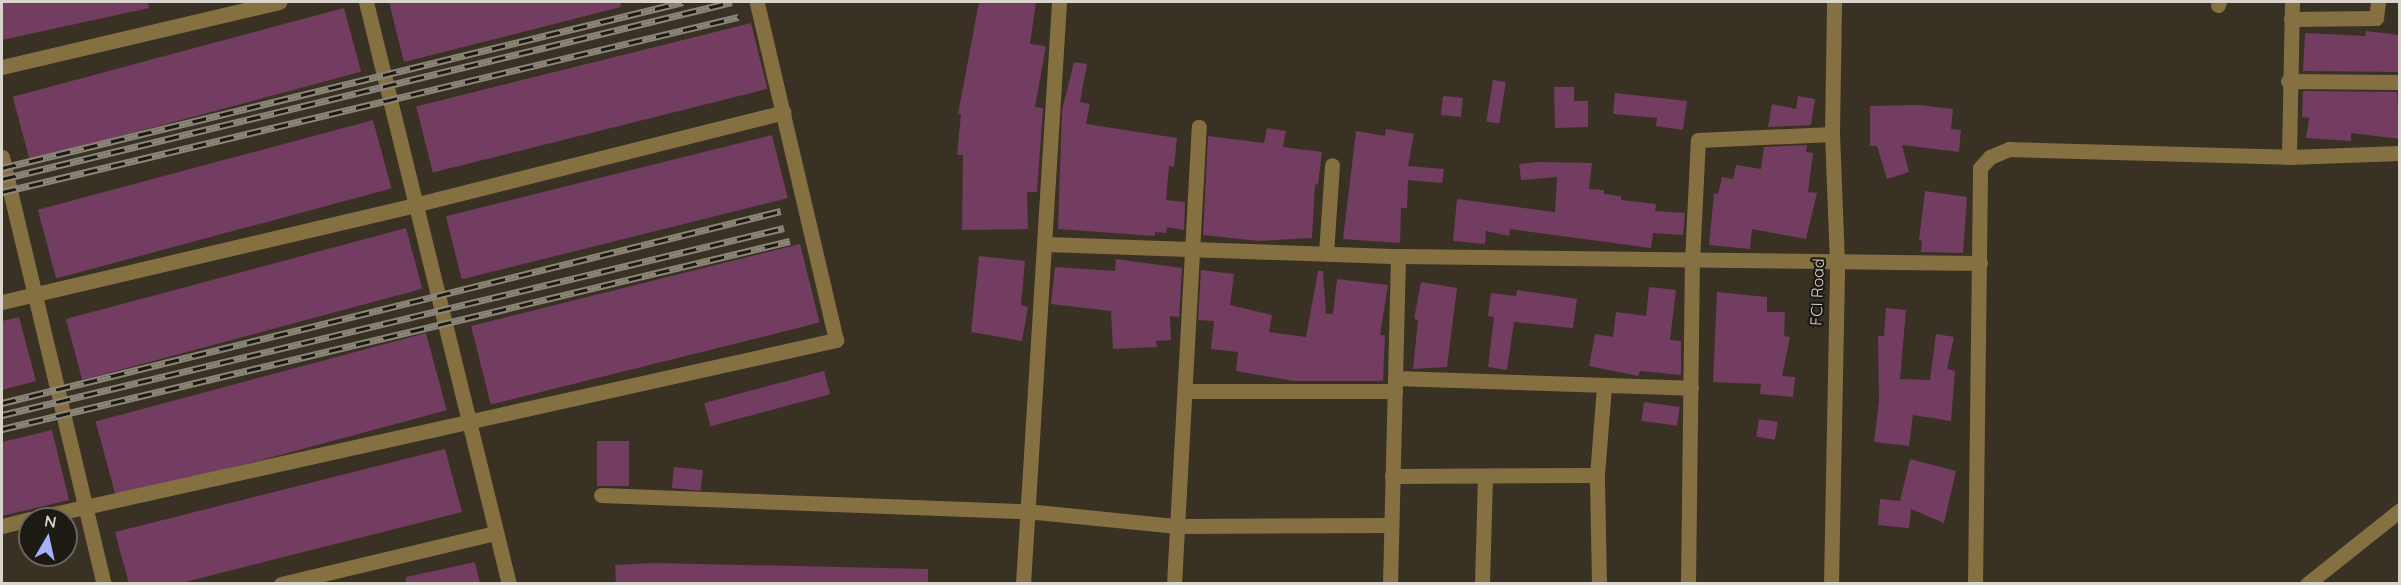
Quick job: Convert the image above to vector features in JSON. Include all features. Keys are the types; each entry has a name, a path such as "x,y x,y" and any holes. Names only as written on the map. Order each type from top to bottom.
{"street":[{"path":"2,67 280,2"},
{"path":"366,2 414,205 509,584"},
{"path":"78,508 468,424 836,340 757,2"},
{"path":"1023,584 1026,511 1046,244 1059,2"},
{"name":"FCI Road","path":"1831,584 1837,262 1832,134 1834,2"},
{"path":"2289,157 2288,81 2292,2"},
{"path":"2291,19 2376,18 2378,2"},
{"path":"2288,81 2400,82"},
{"path":"2,302 414,205 783,112"},
{"path":"1174,584 1190,251 1199,127"},
{"path":"1688,584 1692,261 1698,140 1832,134"},
{"path":"1976,584 1980,168 1990,157 2009,149 2289,157 2400,153"},
{"path":"2,158 104,584"},
{"path":"1326,253 1332,165"},
{"path":"1046,244 1190,251 1692,261 1980,263"},
{"path":"1390,584 1398,255"},
{"path":"1185,391 1395,385 1691,388"},
{"path":"1599,584 1598,475 1604,387"},
{"path":"1392,476 1598,475"},
{"path":"1482,584 1485,476"},
{"path":"601,495 1026,511 1177,526 1391,525"},
{"path":"2307,584 2400,510"},
{"path":"2,526 18,522"},
{"path":"281,584 495,533"}],"building":[{"path":"2,2 148,2 149,8 2,40"},
{"path":"389,2 620,2 621,7 404,62"},
{"path":"979,2 1036,2 1030,44 1046,46 1035,107 1043,108 1037,192 1027,192 1028,229 962,230 963,155 957,155 961,114 958,114"},
{"path":"344,8 361,72 30,161 13,97"},
{"path":"751,23 767,89 433,172 416,106"},
{"path":"2366,31 2400,35 2398,72 2303,71 2305,33 2365,36"},
{"path":"1074,62 1087,64 1080,102 1090,104 1086,124 1177,138 1174,167 1169,166 1166,200 1185,202 1184,230 1167,227 1166,233 1155,232 1155,236 1058,229 1062,110"},
{"path":"1493,80 1506,82 1499,124 1486,121"},
{"path":"1554,87 1574,87 1574,101 1588,101 1588,127 1555,128"},
{"path":"2303,91 2397,92 2400,139 2351,133 2351,141 2306,138 2309,118 2302,117"},
{"path":"1615,93 1687,101 1683,130 1656,126 1657,118 1613,114"},
{"path":"1443,96 1463,98 1461,117 1441,115"},
{"path":"1798,96 1815,99 1811,125 1768,127 1772,104 1796,109"},
{"path":"1919,105 1953,109 1951,129 1961,130 1959,152 1902,145 1909,172 1887,179 1877,146 1870,146 1870,106"},
{"path":"373,120 391,189 56,278 38,210"},
{"path":"1267,128 1286,131 1283,147 1322,152 1318,185 1315,184 1312,238 1258,241 1203,235 1208,136 1264,143"},
{"path":"1386,129 1414,134 1408,166 1444,169 1442,183 1408,180 1407,208 1401,208 1400,243 1343,239 1356,131 1385,136"},
{"path":"772,135 788,198 462,279 446,216"},
{"path":"1807,145 1806,152 1813,153 1808,192 1817,193 1806,239 1752,229 1750,249 1709,245 1714,193 1718,194 1722,177 1733,179 1736,165 1761,169 1764,147"},
{"path":"1592,163 1589,189 1604,190 1604,194 1621,196 1621,200 1656,204 1655,211 1685,213 1683,235 1653,233 1651,248 1510,229 1509,236 1486,231 1485,244 1453,241 1457,199 1555,212 1557,177 1521,180 1519,164"},
{"path":"1925,191 1967,197 1963,253 1921,252 1922,241 1919,240"},
{"path":"406,228 422,289 82,380 66,319"},
{"path":"800,244 820,323 491,405 471,326"},
{"path":"979,256 1025,261 1021,305 1028,307 1022,341 971,332"},
{"path":"1116,259 1182,268 1179,317 1170,316 1171,340 1156,341 1157,347 1113,349 1111,311 1051,304 1055,267 1115,271"},
{"path":"1201,270 1234,274 1230,305 1272,315 1269,332 1306,337 1318,271 1323,271 1326,314 1333,314 1337,279 1388,285 1380,335 1385,335 1383,381 1294,381 1236,371 1238,352 1211,349 1214,321 1198,320"},
{"path":"1421,282 1457,288 1447,367 1413,369 1418,320 1414,319"},
{"path":"1649,287 1676,290 1670,340 1681,341 1681,375 1640,371 1638,376 1589,366 1595,334 1613,337 1616,312 1646,316"},
{"path":"1517,290 1577,299 1573,328 1514,322 1507,370 1488,367 1494,317 1488,316 1491,293 1516,296"},
{"path":"1717,292 1767,297 1767,312 1785,312 1784,336 1790,337 1782,376 1795,377 1793,397 1760,394 1761,384 1713,382"},
{"path":"1886,308 1906,310 1900,379 1930,380 1936,334 1954,337 1947,369 1955,371 1951,421 1913,415 1909,446 1874,442 1879,401 1878,336 1884,336"},
{"path":"19,317 36,381 2,390 2,321"},
{"path":"426,333 447,410 116,499 96,422"},
{"path":"824,371 830,394 710,426 704,403"},
{"path":"1644,402 1680,407 1677,426 1641,421"},
{"path":"1759,419 1778,422 1775,440 1756,437"},
{"path":"52,430 69,500 40,507 18,507 18,512 2,516 2,442"},
{"path":"597,441 629,441 629,486 597,486"},
{"path":"445,449 462,512 177,584 129,584 115,532"},
{"path":"1910,459 1956,471 1944,523 1911,509 1909,528 1878,525 1880,499 1900,501"},
{"path":"674,467 703,470 701,491 672,488"},
{"path":"475,562 480,584 406,584 406,577"},
{"path":"654,563 928,569 928,584 616,584 615,565"}],"railway":[{"path":"2,168 683,2"},
{"path":"2,179 732,2"},
{"path":"2,192 738,17"},
{"path":"2,403 781,211"},
{"path":"2,415 784,228"},
{"path":"2,429 790,241"}]}
